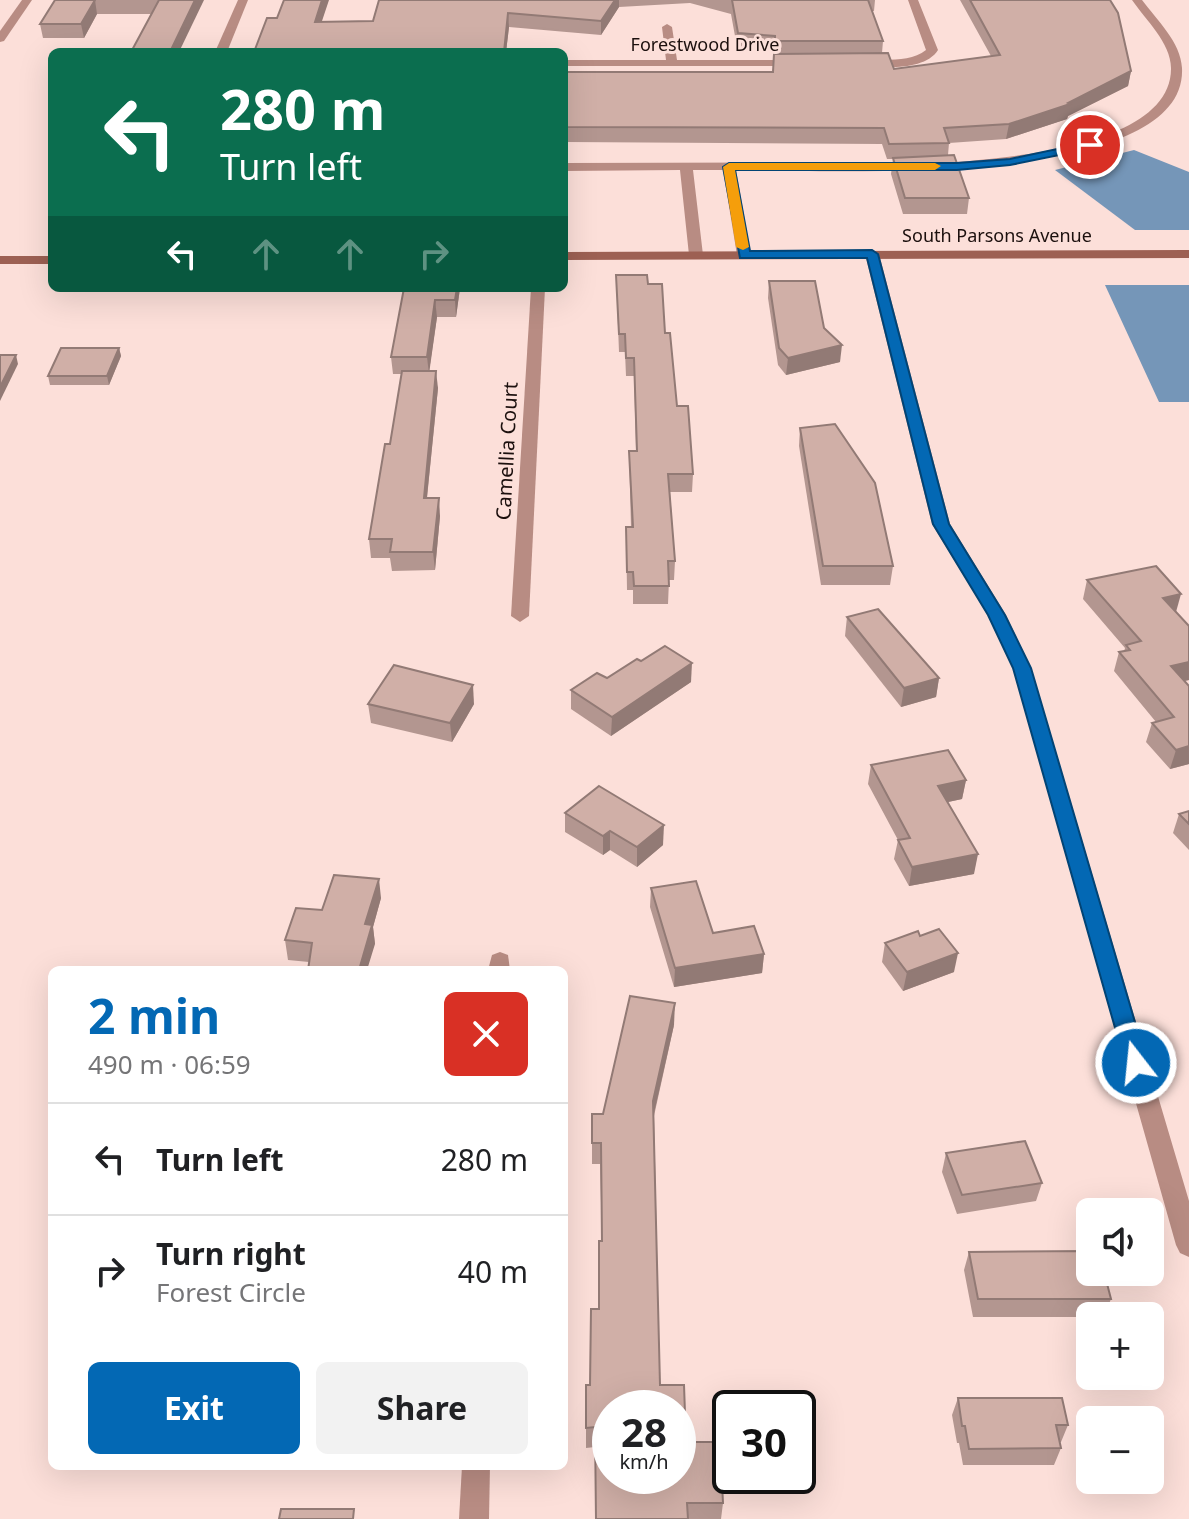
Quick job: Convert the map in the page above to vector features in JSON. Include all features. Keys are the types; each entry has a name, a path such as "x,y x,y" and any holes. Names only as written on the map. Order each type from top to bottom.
{"main road":[{"name":"South Parsons Avenue","path":"568,256 1189,254"},
{"path":"0,260 48,260"}],"street":[{"path":"0,39 27,0"},
{"path":"223,48 243,0"},
{"path":"847,63 909,62 929,55 932,50 913,0"},
{"path":"568,167 957,166 1054,155 1121,134 1145,120 1164,104 1176,88 1177,68 1171,50 1137,0"},
{"path":"667,27 672,63"},
{"name":"Forestwood Drive","path":"568,63 815,63"},
{"path":"686,167 696,255"},
{"path":"729,167 744,255"},
{"path":"872,254 941,524 997,615 1022,668 1189,1245"},
{"name":"Camellia Court","path":"520,616 538,292"},
{"path":"474,1519 476,1470"}],"water":[{"path":"1134,150 1189,172 1189,230 1135,230 1055,170"},
{"path":"1105,285 1189,285 1189,402 1159,402"}],"building":[{"path":"55,0 95,0 81,24 40,24"},
{"path":"159,0 195,0 172,48 133,48"},
{"path":"284,0 322,0 315,22 373,21 379,0 615,0 601,21 508,13 504,48 256,48 267,18 277,18"},
{"path":"732,0 868,0 883,41 775,41 775,36 738,33"},
{"path":"970,0 1110,0 1118,13 1131,71 1070,104 1009,124 944,128 949,143 889,144 884,128 568,127 568,72 773,72 774,54 888,53 894,69 1000,55"},
{"path":"954,155 969,198 905,198 893,158"},
{"path":"616,275 647,275 648,284 662,284 665,333 670,333 677,406 688,406 693,474 668,474 675,561 668,561 669,586 634,586 633,572 627,572 626,527 633,527 629,451 637,451 634,358 626,358 625,334 619,334"},
{"path":"769,281 815,281 824,328 842,345 788,358 779,348"},
{"path":"403,292 456,292 455,300 435,300 427,357 391,357"},
{"path":"61,348 119,348 107,376 48,376"},
{"path":"0,355 16,355 0,387"},
{"path":"402,371 436,371 424,498 439,498 433,552 390,552 392,539 369,539 385,444 390,444"},
{"path":"835,424 875,483 893,566 823,566 800,428"},
{"path":"1156,566 1181,594 1163,598 1189,626 1189,662 1171,666 1189,686 1189,746 1176,750 1152,723 1174,717 1119,652 1130,650 1126,645 1141,641 1087,580"},
{"path":"878,609 939,678 904,688 847,617"},
{"path":"665,646 692,663 612,717 571,690 597,673 607,678"},
{"path":"394,665 473,685 450,723 368,704"},
{"path":"948,750 966,780 938,786 978,854 912,867 898,840 910,838 871,765"},
{"path":"599,786 664,825 637,847 610,831 603,836 565,813"},
{"path":"1189,811 1189,824 1179,814"},
{"path":"334,875 379,879 365,924 372,925 360,966 309,966 312,943 285,940 296,908 322,910"},
{"path":"696,881 713,933 754,926 764,954 675,968 651,888"},
{"path":"939,929 958,953 907,972 885,943 918,931 920,936"},
{"path":"630,996 675,1003 653,1101 660,1385 684,1385 684,1390 592,1390 592,1427 586,1428 591,1309 599,1309 599,1241 602,1241 601,1143 592,1143 592,1114 603,1114"},
{"path":"1025,1141 1042,1183 962,1195 946,1153"},
{"path":"1076,1251 1076,1286 1108,1286 1111,1299 978,1299 969,1252"},
{"path":"958,1398 1062,1398 1068,1425 1056,1425 1061,1448 969,1449"},
{"path":"696,1442 712,1442 712,1494 723,1494 723,1503 687,1503 688,1519 596,1519 596,1494 696,1494"},
{"path":"281,1509 354,1509 353,1519 279,1519"}],"slow traffic":[{"path":"743,247 729,167 935,166"}],"route":[{"path":"1090,145 1010,162 957,166 729,167 744,255 872,254 941,524 997,615 1022,668 1136,1063"}]}
